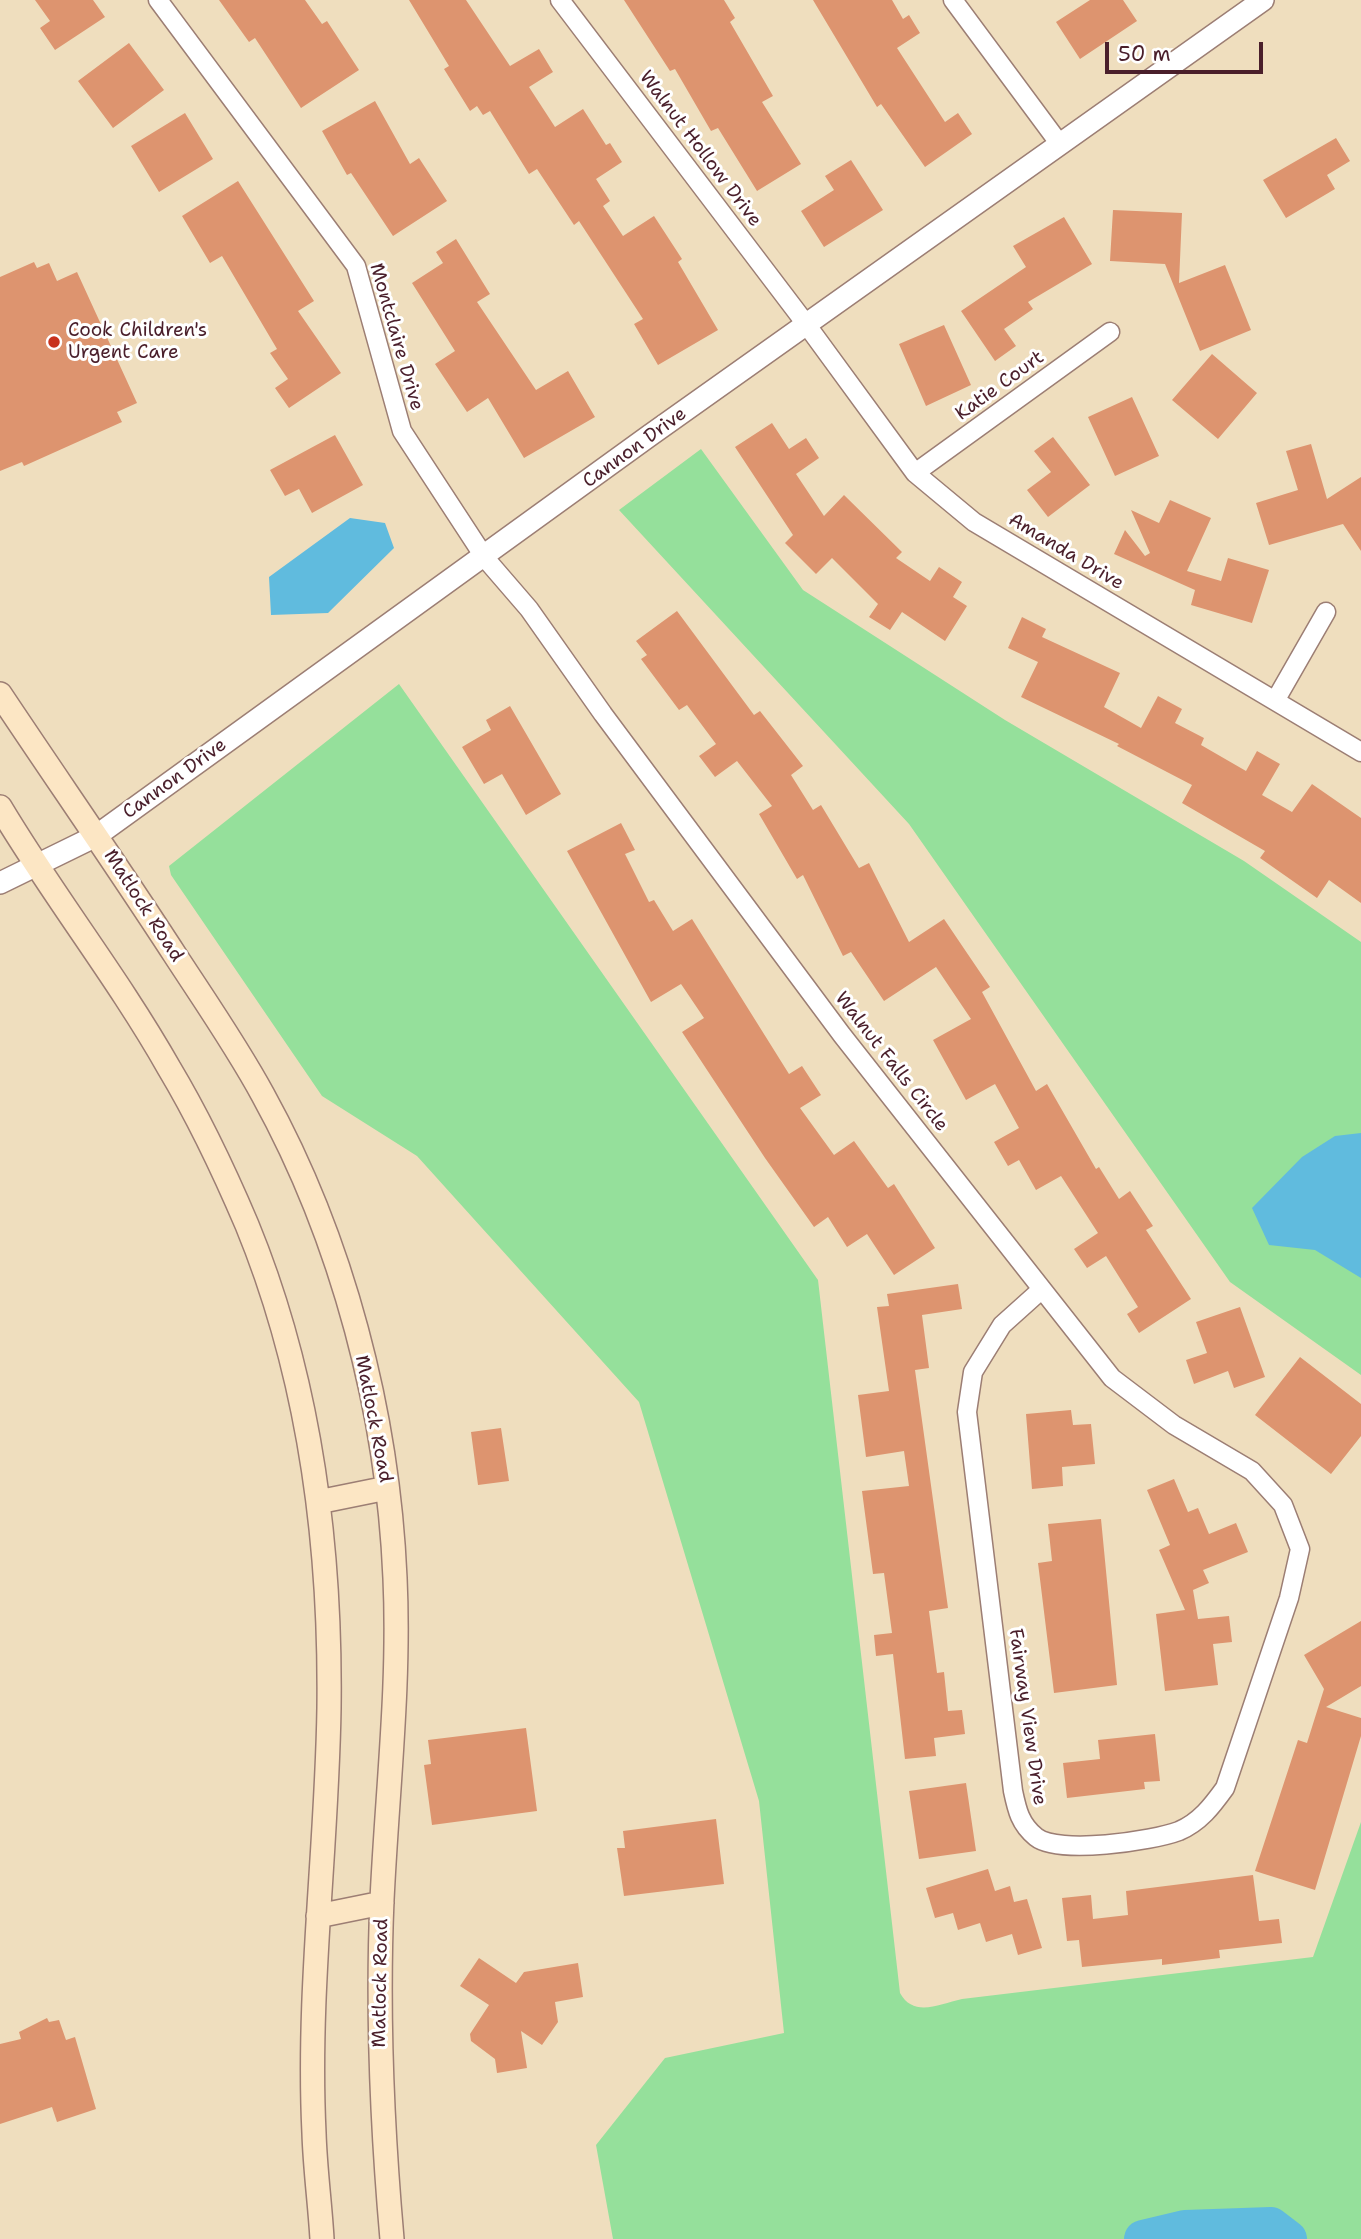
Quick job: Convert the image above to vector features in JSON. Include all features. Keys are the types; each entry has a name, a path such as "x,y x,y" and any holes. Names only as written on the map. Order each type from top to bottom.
{"main road":[{"name":"Matlock Road","path":"0,694 218,1020 264,1096 311,1197 344,1289 367,1373 387,1488 395,1578 394,1683 378,2024 383,2138 392,2239"},
{"path":"0,807 35,866 168,1066 214,1150 248,1227 282,1324 304,1414 318,1502 326,1597 329,1707 318,1916 314,2132 322,2239"},
{"path":"318,1502 387,1488"},
{"path":"318,1916 382,1903"}],"street":[{"name":"Montclaire Drive","path":"158,0 356,266 402,431 485,558"},
{"name":"Walnut Hollow Drive","path":"560,0 806,324"},
{"path":"953,0 1059,143"},
{"name":"Cannon Drive","path":"0,883 96,836 806,324 1263,0"},
{"name":"Amanda Drive","path":"806,324 915,473 974,522 1361,752"},
{"name":"Katie Court","path":"915,473 1110,332"},
{"name":"Walnut Falls Circle","path":"485,558 529,609 603,714 842,1035 1112,1378 1174,1425 1252,1471 1283,1505 1300,1549"},
{"path":"1275,701 1326,612"},
{"name":"Fairway View Drive","path":"1041,1290 1002,1325 987,1349 973,1373 967,1412 1013,1791 1019,1819 1038,1839 1070,1847 1148,1838 1179,1831 1207,1814 1225,1788 1289,1598 1300,1549"}],"green space":[{"path":"701,449 803,590 1005,720 1244,861 1361,942 1361,1375 1230,1282 909,824 619,510"},
{"path":"399,684 818,1280 900,1993 912,2005 928,2007 962,1999 1313,1957 1361,1822 1361,2239 613,2239 596,2145 665,2058 784,2033 759,1801 639,1402 417,1156 322,1096 171,875 169,866"}],"water":[{"path":"350,518 385,523 394,548 328,613 271,615 269,577"},
{"path":"1361,1133 1361,1278 1315,1250 1269,1245 1252,1208 1302,1157 1335,1136"}],"building":[{"path":"35,0 93,0 105,17 55,50 40,28 50,21"},
{"path":"219,0 305,0 322,24 327,21 359,70 301,108 255,38 249,42"},
{"path":"409,0 466,0 510,66 539,49 553,72 529,87 555,127 583,109 606,145 610,143 622,162 596,179 610,201 603,206 623,236 654,216 682,259 678,262 718,330 658,365 634,324 643,319 579,221 574,225 537,169 529,174 490,111 483,115 477,106 470,111 444,69 449,66"},
{"path":"624,0 724,0 735,18 730,22 773,96 762,102 801,164 757,191 718,128 711,131 675,69 670,71"},
{"path":"813,0 892,0 903,19 909,15 920,33 897,48 945,122 958,113 972,134 925,167 881,104 877,107"},
{"path":"1090,0 1123,0 1137,21 1080,59 1056,22"},
{"path":"129,43 164,90 113,128 78,81"},
{"path":"375,101 410,164 419,158 447,201 393,236 351,173 347,175 322,131"},
{"path":"185,113 213,159 159,192 131,146"},
{"path":"1336,138 1350,161 1327,175 1335,189 1286,218 1263,180"},
{"path":"851,160 883,210 824,247 801,211 834,190 825,176"},
{"path":"238,181 314,301 298,311 341,373 289,408 275,388 288,379 270,353 277,349 222,256 210,263 182,216"},
{"path":"1113,210 1182,213 1179,283 1225,265 1251,330 1200,351 1165,264 1110,261"},
{"path":"1064,217 1092,264 1028,302 1033,309 1004,329 1016,346 995,361 961,311 1026,267 1013,246"},
{"path":"456,239 490,294 477,302 536,390 568,371 595,417 524,458 488,398 467,412 435,364 455,351 412,283 443,263 436,252"},
{"name":"Cook Children's Urgent Care","path":"34,262 37,268 49,263 57,281 77,272 137,403 117,412 122,422 24,466 22,462 0,471 0,277"},
{"path":"944,325 971,385 926,406 899,344"},
{"path":"1212,354 1257,393 1218,439 1172,400"},
{"path":"1132,397 1159,456 1115,476 1088,417"},
{"path":"772,423 789,449 806,438 819,458 796,474 824,516 844,495 902,552 896,558 930,581 939,567 962,582 953,597 967,606 945,641 902,612 890,630 869,617 878,604 832,558 816,574 785,543 793,535 735,447"},
{"path":"335,435 363,485 312,513 299,489 285,496 270,470"},
{"path":"1053,437 1090,485 1048,517 1027,490 1051,472 1034,451"},
{"path":"1311,444 1327,499 1361,477 1361,551 1343,524 1269,545 1256,503 1298,490 1286,451"},
{"path":"1170,500 1211,518 1187,571 1221,581 1228,558 1269,570 1252,623 1191,605 1195,590 1114,554 1125,530 1145,556 1150,553 1131,510 1159,523"},
{"path":"677,611 754,715 760,711 803,766 791,775 813,810 821,805 859,868 869,863 909,942 944,919 990,987 982,992 1036,1091 1047,1084 1096,1169 1099,1167 1119,1199 1130,1191 1153,1226 1146,1230 1191,1299 1139,1333 1127,1314 1138,1307 1106,1256 1087,1268 1074,1249 1098,1233 1061,1176 1036,1190 1019,1160 1008,1166 994,1142 1019,1128 995,1084 966,1100 933,1040 971,1019 936,967 884,1001 851,952 843,956 803,875 797,879 759,814 772,806 737,761 715,777 699,756 716,744 687,705 679,710 641,659 647,655 636,641"},
{"path":"1022,617 1046,629 1042,637 1120,673 1104,707 1141,728 1158,696 1182,709 1175,723 1204,738 1201,745 1246,771 1257,751 1280,764 1262,795 1292,812 1312,784 1361,818 1361,903 1329,880 1317,898 1260,858 1265,851 1182,803 1192,785 1117,746 1119,744 1021,697 1038,662 1008,648"},
{"path":"510,706 561,794 526,815 502,774 484,784 462,747 491,730 486,720"},
{"path":"621,823 635,850 625,854 649,902 654,900 673,931 692,919 789,1074 802,1066 821,1095 800,1108 834,1155 854,1141 888,1188 894,1184 935,1248 894,1275 867,1234 847,1247 828,1217 814,1227 682,1032 704,1018 681,984 651,1002 567,851"},
{"path":"958,1284 962,1309 922,1315 929,1368 915,1370 948,1608 929,1611 937,1673 944,1672 948,1711 962,1710 965,1734 934,1738 936,1756 905,1759 893,1654 876,1656 874,1635 892,1633 884,1573 873,1574 862,1491 909,1486 904,1451 866,1457 858,1395 889,1391 877,1307 889,1306 887,1294"},
{"path":"1240,1307 1265,1377 1234,1388 1228,1371 1194,1384 1186,1360 1207,1353 1196,1322"},
{"path":"1300,1357 1361,1404 1361,1436 1331,1474 1255,1415"},
{"path":"1071,1410 1073,1425 1091,1424 1095,1464 1062,1467 1063,1486 1032,1489 1026,1414"},
{"path":"501,1428 509,1481 478,1485 471,1432"},
{"path":"1174,1479 1188,1512 1198,1508 1209,1534 1236,1523 1248,1552 1203,1570 1209,1583 1193,1590 1198,1619 1229,1616 1232,1642 1213,1644 1218,1685 1165,1691 1156,1614 1185,1610 1159,1550 1170,1545 1147,1490"},
{"path":"1101,1519 1117,1685 1054,1693 1038,1563 1052,1561 1048,1524"},
{"path":"1361,1621 1361,1686 1326,1707 1361,1718 1361,1736 1315,1890 1255,1871 1298,1740 1307,1743 1324,1689 1304,1655"},
{"path":"526,1728 537,1811 432,1825 424,1765 431,1764 428,1740"},
{"path":"1155,1734 1160,1781 1144,1782 1145,1789 1067,1798 1063,1763 1100,1759 1098,1740"},
{"path":"966,1783 976,1851 919,1859 909,1791"},
{"path":"716,1819 724,1884 624,1896 617,1848 625,1848 623,1831"},
{"path":"988,1869 995,1891 1010,1886 1014,1902 1027,1899 1042,1948 1018,1955 1012,1934 986,1942 980,1923 958,1930 953,1913 935,1918 926,1888"},
{"path":"1253,1875 1259,1921 1279,1919 1282,1943 1219,1950 1220,1958 1162,1965 1162,1959 1082,1967 1079,1940 1067,1941 1062,1898 1091,1895 1093,1919 1128,1915 1126,1891"},
{"path":"479,1958 516,1983 524,1972 578,1963 583,1997 555,2002 558,2022 542,2045 521,2031 527,2068 497,2073 495,2059 471,2041 470,2034 489,2005 460,1986"},
{"path":"47,2018 49,2022 59,2020 66,2040 75,2037 96,2109 57,2122 52,2107 0,2124 0,2044 21,2039 19,2032"}],"waterway":[{"path":"1143,2239 1185,2229 1271,2226 1288,2239"}],"place":[{"name":"Cook Children's Urgent Care","path":"54,342"}]}
